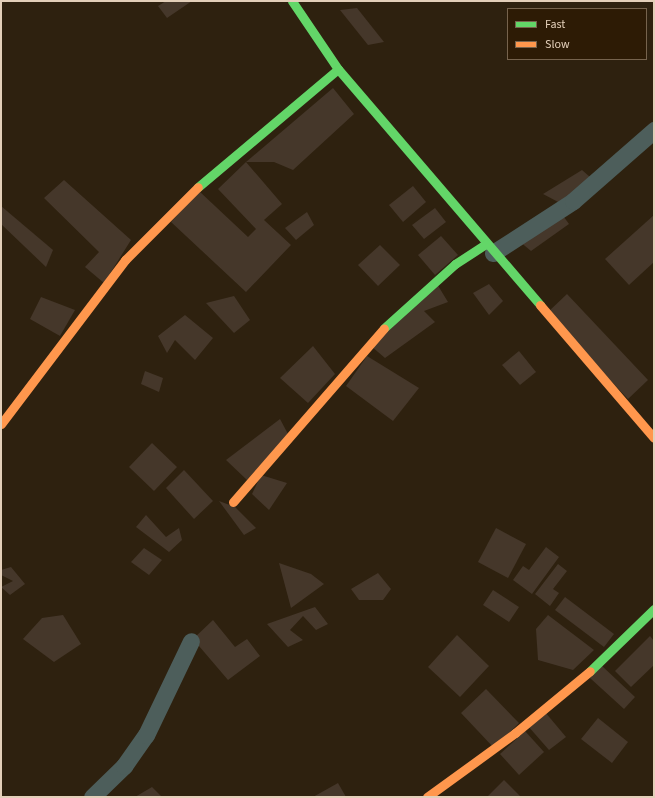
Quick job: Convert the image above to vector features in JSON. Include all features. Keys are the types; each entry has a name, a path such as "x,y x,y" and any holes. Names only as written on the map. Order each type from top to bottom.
{"street":[{"path":"292,1 338,69 490,249 654,438"},
{"path":"1,424 125,260 175,208 338,69"},
{"path":"233,502 391,320 455,264 490,249 573,202 654,130"},
{"path":"427,797 515,733 609,655 654,609"},
{"path":"92,797 124,766 146,735 191,641"}],"building":[{"path":"166,1 192,1 167,18 158,6"},
{"path":"357,8 384,42 368,45 340,10"},
{"path":"333,88 354,114 293,170 274,162 246,162"},
{"path":"246,162 282,204 264,220 291,245 246,292 171,222 199,191 248,237 256,229 218,189"},
{"path":"582,170 590,177 562,204 543,194"},
{"path":"64,180 131,240 104,283 85,267 99,252 44,198"},
{"path":"413,186 426,202 403,222 389,205"},
{"path":"1,206 53,250 46,267 1,224"},
{"path":"435,208 446,222 424,239 412,225"},
{"path":"307,212 314,225 296,240 285,228"},
{"path":"561,213 569,224 531,251 519,241"},
{"path":"654,215 654,262 629,285 605,259"},
{"path":"441,236 458,255 435,275 418,255"},
{"path":"380,245 400,265 378,286 358,265"},
{"path":"437,284 448,302 424,311 435,322 385,358 371,346"},
{"path":"489,284 503,301 489,315 473,293"},
{"path":"567,294 648,380 628,399 547,313"},
{"path":"234,296 250,320 234,333 206,303"},
{"path":"41,297 75,310 60,336 30,319"},
{"path":"185,315 213,338 195,360 175,340 167,353 158,336"},
{"path":"313,346 335,374 308,403 280,378"},
{"path":"519,351 536,372 520,385 502,365"},
{"path":"367,356 419,388 393,421 346,386"},
{"path":"145,371 163,378 159,392 141,384"},
{"path":"280,419 288,434 247,480 226,460"},
{"path":"152,443 177,467 154,491 129,467"},
{"path":"184,470 213,501 194,519 166,488"},
{"path":"261,475 287,483 269,510 252,494"},
{"path":"219,501 235,507 256,528 244,535"},
{"path":"146,515 166,537 179,528 182,540 169,552 136,527"},
{"path":"496,528 526,544 508,578 478,562"},
{"path":"546,547 559,557 532,594 513,580 523,566 529,570"},
{"path":"144,548 162,560 149,575 131,562"},
{"path":"279,563 311,574 324,584 291,608"},
{"path":"558,564 567,571 553,589 559,593 550,606 535,594"},
{"path":"11,567 25,584 10,595 1,587 13,581 1,575 1,570"},
{"path":"378,573 391,589 383,600 359,600 351,589"},
{"path":"493,590 519,607 509,622 483,605"},
{"path":"565,597 614,634 604,647 555,610"},
{"path":"315,607 328,624 316,630 303,616 290,630 303,640 288,647 267,624"},
{"path":"63,615 81,644 54,662 23,639 42,618"},
{"path":"548,615 594,650 573,670 538,660 536,629"},
{"path":"213,620 235,647 247,639 260,656 228,680 193,639"},
{"path":"457,635 489,666 460,697 428,667"},
{"path":"650,636 654,641 654,665 631,687 615,671"},
{"path":"601,665 635,697 624,709 590,678"},
{"path":"486,689 519,723 494,748 461,713"},
{"path":"545,712 566,737 549,750 528,726"},
{"path":"598,718 628,742 612,763 581,739"},
{"path":"525,731 544,752 519,775 500,754"},
{"path":"504,780 521,797 487,797"},
{"path":"338,783 346,797 313,797"},
{"path":"152,787 162,797 135,797"}],"traffic: fast":[{"path":"292,1 338,69 540,305"},
{"path":"198,187 338,69"},
{"path":"384,328 455,264 486,244"},
{"path":"590,671 654,609"}],"traffic: slow":[{"path":"1,424 125,260 198,187"},
{"path":"540,305 654,438"},
{"path":"233,502 384,328"},
{"path":"427,797 515,733 590,671"}]}
